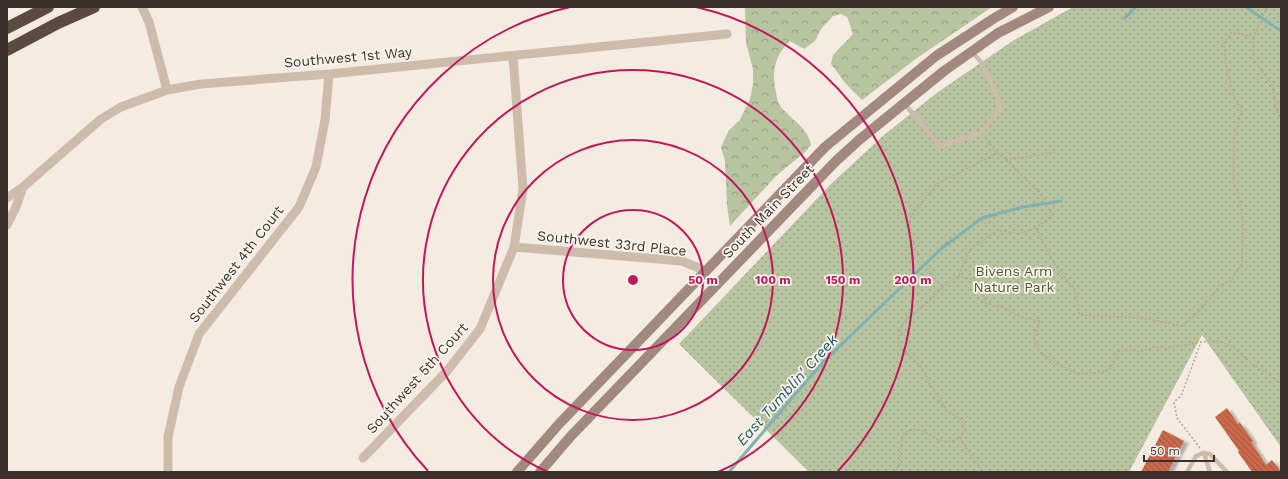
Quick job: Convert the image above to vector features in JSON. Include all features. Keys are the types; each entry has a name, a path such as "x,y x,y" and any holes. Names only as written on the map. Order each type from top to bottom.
{"highway":[{"path":"7,28 48,7"},
{"path":"7,50 58,23 94,7"}],"main road":[{"name":"South Main Street","path":"517,472 559,424 825,147 925,65 952,45 1013,7"},
{"name":"South Main Street","path":"540,472 571,436 858,140 944,71 998,33 1049,7"},
{"path":"952,45 972,52"},
{"path":"847,129 858,140"},
{"path":"706,271 719,282"}],"street":[{"path":"142,7 148,22 167,90"},
{"name":"Southwest 1st Way","path":"7,198 23,187 101,119 121,107 167,90 201,84 329,74 727,34"},
{"name":"Southwest 5th Court","path":"363,458 447,371 480,329 514,248 523,189 513,56"},
{"name":"Southwest 4th Court","path":"168,472 168,437 179,387 199,334 299,207 316,167 324,120 329,74"},
{"path":"7,225 16,207 23,187"},
{"name":"Southwest 33rd Place","path":"514,248 682,261 706,271"}],"lane":[{"path":"904,102 940,146 980,132 1001,109 981,62 972,52"},
{"path":"1204,453 1210,472"},
{"path":"1187,472 1196,456 1204,453 1210,454 1227,472"}],"path":[{"path":"1267,7 1253,38 1253,58 1272,85 1277,111 1281,119"},
{"path":"1036,228 1060,272 1074,288 1080,315 1143,318 1182,326 1201,310 1219,286 1231,281 1242,263 1243,223 1240,201 1233,179 1234,139 1242,110 1234,96 1226,67 1224,43 1232,32 1253,38"},
{"path":"895,472 900,464 900,451 903,434 909,430 918,429 939,440 952,441 960,437 964,429 962,420 946,410 930,384 923,369 899,344 898,333 908,316 926,304 943,287 958,276 970,250 997,230 1019,234 1036,228 1052,215 1039,192 1006,160 996,153 980,132"},
{"path":"1006,160 1056,152"},
{"path":"943,287 934,278 914,245 911,236 910,218 937,184 996,153"},
{"path":"958,276 980,282 985,303 1007,310 1020,317 1040,321 1034,340 1040,352 1057,364 1077,374 1105,372 1111,367 1117,352 1128,349 1140,352 1154,347 1168,348 1201,342 1218,341 1234,346 1252,364 1281,383"},
{"path":"1201,342 1181,396 1174,402 1177,418 1204,453"},
{"path":"960,437 974,461 980,467 980,472"}],"green space":[{"path":"745,7 992,7 917,58 862,100 846,84 831,64 833,55 853,34 847,17 841,14 833,16 821,29 815,41 804,49 790,41 781,52 774,71 777,100 783,109 806,133 811,145 805,152 776,176 730,226 727,205 725,161 721,147 729,130 739,121 749,102 753,85 753,69 746,43"},
{"name":"Bivens Arm Nature Park","path":"1073,7 1281,7 1281,447 1202,335 1129,472 809,472 679,344 831,184 884,135 938,92 1014,40"}],"building":[{"path":"1227,408 1238,424 1240,423 1253,441 1251,442 1266,465 1272,460 1281,472 1252,472 1215,417"},
{"path":"1163,430 1184,441 1168,472 1141,472"}],"waterway":[{"name":"East Tumblin' Creek","path":"1125,18 1136,7"},
{"name":"East Tumblin' Creek","path":"1246,7 1281,31"},
{"name":"East Tumblin' Creek","path":"729,472 822,363 942,248 982,218 1023,207 1061,201"}]}
